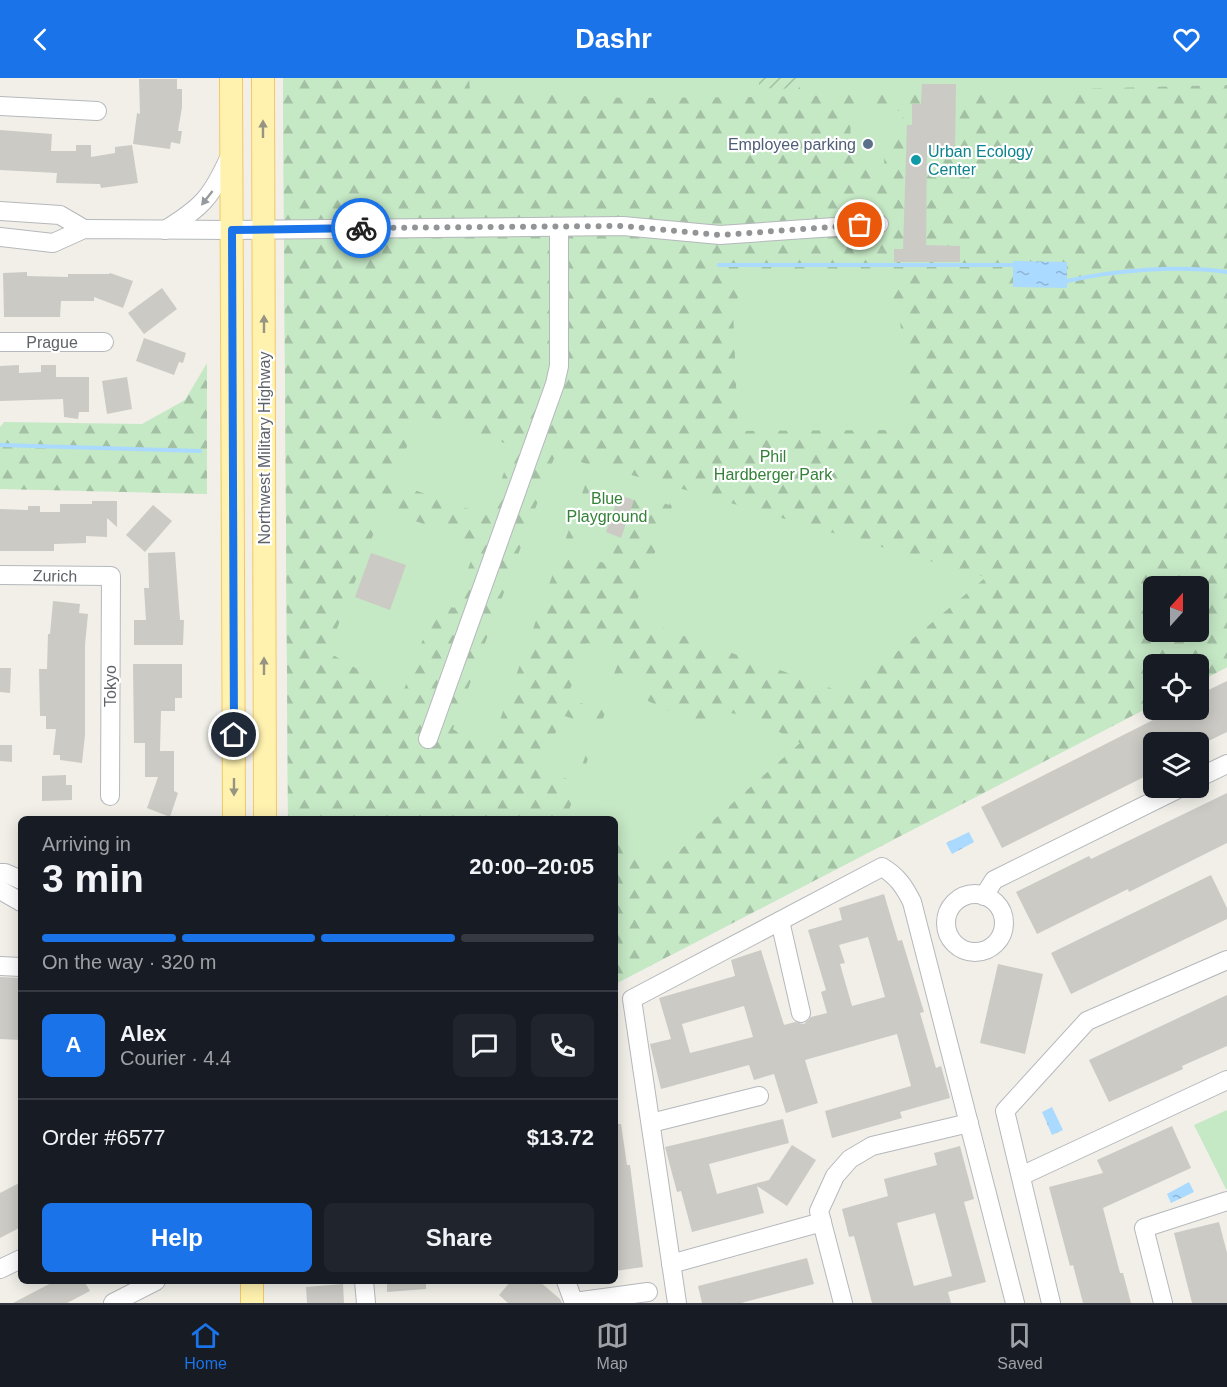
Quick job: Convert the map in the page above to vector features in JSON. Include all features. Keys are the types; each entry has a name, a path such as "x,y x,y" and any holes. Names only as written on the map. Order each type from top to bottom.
{"main road":[{"name":"Northwest Military Highway","path":"231,78 234,816"},
{"name":"Northwest Military Highway","path":"263,78 265,816"},
{"path":"252,1284 252,1303"}],"street":[{"path":"0,106 97,111"},
{"path":"165,230 192,214 206,201 218,182 232,151"},
{"path":"0,211 60,215 84,229"},
{"path":"26,240 28,213"},
{"path":"0,237 53,243 84,229 232,230 623,226 720,235 879,224"},
{"path":"428,739 555,384 559,366 559,227"},
{"name":"Prague","path":"0,342 104,342"},
{"name":"Zurich","path":"0,575 111,576"},
{"name":"Tokyo","path":"110,796 111,576"},
{"path":"1209,773 1227,764"},
{"path":"984,896 994,880 1160,798"},
{"path":"677,1303 633,999 882,867 894,874 904,886 912,902 1013,1303"},
{"path":"0,873 18,879"},
{"path":"0,890 18,900"},
{"path":"780,921 801,1013"},
{"path":"1051,1303 1005,1111 1088,1021 1227,960"},
{"path":"0,966 18,967"},
{"path":"1021,1176 1227,1080"},
{"path":"651,1123 759,1096"},
{"path":"843,1303 819,1211 835,1176 850,1159 872,1146 969,1123"},
{"path":"1163,1303 1144,1228 1227,1201"},
{"path":"671,1264 822,1222"},
{"path":"0,1269 18,1260"},
{"path":"364,1284 366,1303"},
{"path":"567,1284 574,1303 648,1292"},
{"path":"113,1303 146,1291"}],"green space":[{"name":"Phil Hardberger Park","path":"283,78 1227,78 1227,667 1209,677 1209,654 1143,654 1143,710 618,982 618,816 288,816"},
{"name":"Phil Hardberger Park","path":"283,78 469,78 470,91 626,98 759,97 1227,85 1227,667 1209,677 1209,654 1143,654 1143,710 618,982 618,840 662,866 800,743 747,715 711,711 706,729 648,701 644,681 620,673 569,810 579,816 288,816","holes":["851,109 903,111 902,138 885,138 884,167 870,167 871,152 850,151","748,271 887,273 887,303 898,302 912,430 738,431 733,310","419,413 513,446 489,516 394,483","556,453 592,466 488,753 453,729","598,465 645,479 647,475 676,486 669,505 635,492 609,565 569,550","679,488 985,577 847,694 631,617","383,509 477,544 454,608 437,602 402,695 328,652","587,643 621,655 601,710 567,698","562,715 596,727 576,782 542,770"]},
{"path":"759,78 800,78 800,89 759,88"},
{"path":"207,363 207,494 0,489 0,427 4,422 142,424 185,400"},
{"path":"1227,1110 1227,1189 1226,1189 1194,1125"}],"water":[{"path":"1013,261 1067,262 1067,288 1013,287"},
{"path":"969,832 974,842 952,854 946,843"},
{"path":"1052,1107 1063,1130 1052,1135 1042,1112"},
{"path":"1189,1182 1194,1192 1171,1203 1167,1194"}],"building":[{"path":"139,79 177,79 177,89 182,89 178,131 182,131 180,144 171,142 170,149 133,144 137,113 140,114"},
{"name":"Urban Ecology Center","path":"922,84 956,84 955,151 927,150 926,245 960,246 960,262 894,262 894,249 903,249 907,125 912,125 912,104 921,104"},
{"path":"0,130 52,134 51,151 76,151 76,145 91,145 91,157 115,153 115,147 132,145 138,183 101,188 100,184 56,183 57,173 0,170"},
{"path":"27,272 27,276 68,277 68,274 110,273 133,281 123,308 94,297 94,301 61,301 60,317 4,317 3,273"},
{"path":"162,288 177,309 144,334 128,313"},
{"path":"144,338 186,353 183,363 179,362 174,375 136,361"},
{"path":"19,365 19,373 41,372 41,365 56,365 56,377 89,377 89,412 79,412 78,419 64,417 63,399 0,401 0,366"},
{"path":"127,377 132,409 107,414 102,381"},
{"path":"619,495 634,500 621,538 606,532"},
{"path":"92,501 117,501 117,527 107,518 107,537 86,536 86,543 54,544 54,551 0,551 0,509 28,510 28,506 40,506 40,512 60,512 60,504 92,504"},
{"path":"153,505 172,521 145,552 126,535"},
{"path":"175,552 180,620 184,620 183,645 134,645 134,620 146,620 144,588 149,588 148,553"},
{"path":"371,553 406,565 390,610 355,597"},
{"path":"53,601 80,604 79,613 88,614 85,645 85,735 82,763 60,760 60,755 53,755 56,729 46,729 46,716 40,716 39,669 47,669 48,634 50,634"},
{"path":"133,664 182,664 182,698 175,698 175,711 161,711 160,751 174,751 174,791 178,793 170,816 147,808 158,777 145,777 145,743 134,743"},
{"path":"0,668 11,668 10,693 0,692"},
{"path":"1227,681 1227,732 1209,741 1209,732 1143,732 1143,778 1002,848 981,807 1153,720 1209,720 1209,690"},
{"path":"0,745 12,745 12,762 0,761"},
{"path":"66,775 66,785 72,785 72,800 42,801 42,776"},
{"path":"1227,793 1227,843 1129,892 1128,889 1037,934 1016,892 1089,856 1091,859"},
{"path":"1211,875 1227,908 1227,919 1071,994 1051,953"},
{"path":"884,894 898,941 902,940 924,1012 920,1013 936,1068 941,1066 950,1098 900,1112 902,1118 832,1138 825,1111 911,1086 897,1034 805,1060 818,1103 786,1113 774,1074 754,1080 749,1065 661,1089 650,1044 671,1039 659,998 735,976 731,960 761,950 784,1025 795,1022 804,1024 811,1017 827,1013 821,992 826,990 808,930 842,920 839,908","holes":["868,937 885,997 852,1006 840,964 845,963 839,945","744,1006 753,1037 690,1053 682,1024"]},
{"path":"998,964 1043,974 1025,1054 980,1043"},
{"path":"0,977 18,978 18,1040 0,1039"},
{"path":"1227,995 1227,1046 1182,1066 1183,1069 1109,1102 1089,1060"},
{"path":"783,1119 789,1143 709,1164 717,1194 769,1180 792,1145 816,1160 787,1206 757,1186 764,1213 692,1232 681,1191 677,1192 665,1147"},
{"path":"618,1124 621,1124 627,1165 630,1165 643,1267 618,1271"},
{"path":"1172,1126 1191,1168 1103,1208 1120,1273 1123,1273 1131,1303 1083,1303 1073,1265 1070,1266 1049,1187 1103,1173 1097,1160"},
{"path":"960,1146 974,1199 964,1202 986,1282 948,1292 951,1303 872,1303 854,1236 849,1237 842,1209 888,1196 884,1179 937,1165 934,1153","holes":["935,1213 952,1276 914,1286 897,1223"]},
{"path":"18,1184 18,1229 0,1238 0,1193"},
{"path":"1219,1222 1227,1253 1227,1303 1192,1303 1174,1233"},
{"path":"807,1258 814,1284 741,1303 702,1303 698,1286"},
{"path":"49,1284 86,1284 90,1291 67,1303 13,1303"},
{"path":"343,1284 344,1303 307,1303 306,1287"},
{"path":"387,1284 426,1284 426,1289 387,1292"},
{"path":"508,1284 542,1284 562,1303 508,1303 499,1295"}],"waterway":[{"path":"719,265 1016,265"},
{"path":"1063,280 1147,270 1188,269 1227,272"},
{"path":"0,445 200,451"}],"way so far":[{"path":"361,228 623,226 720,235 860,225"}],"place":[{"name":"Employee parking","path":"868,144"},
{"name":"Urban Ecology Center","path":"916,160"}],"route":[{"path":"234,735 232,230 361,228"}],"park label":[{"name":"Blue Playground","path":"607,507"}]}
